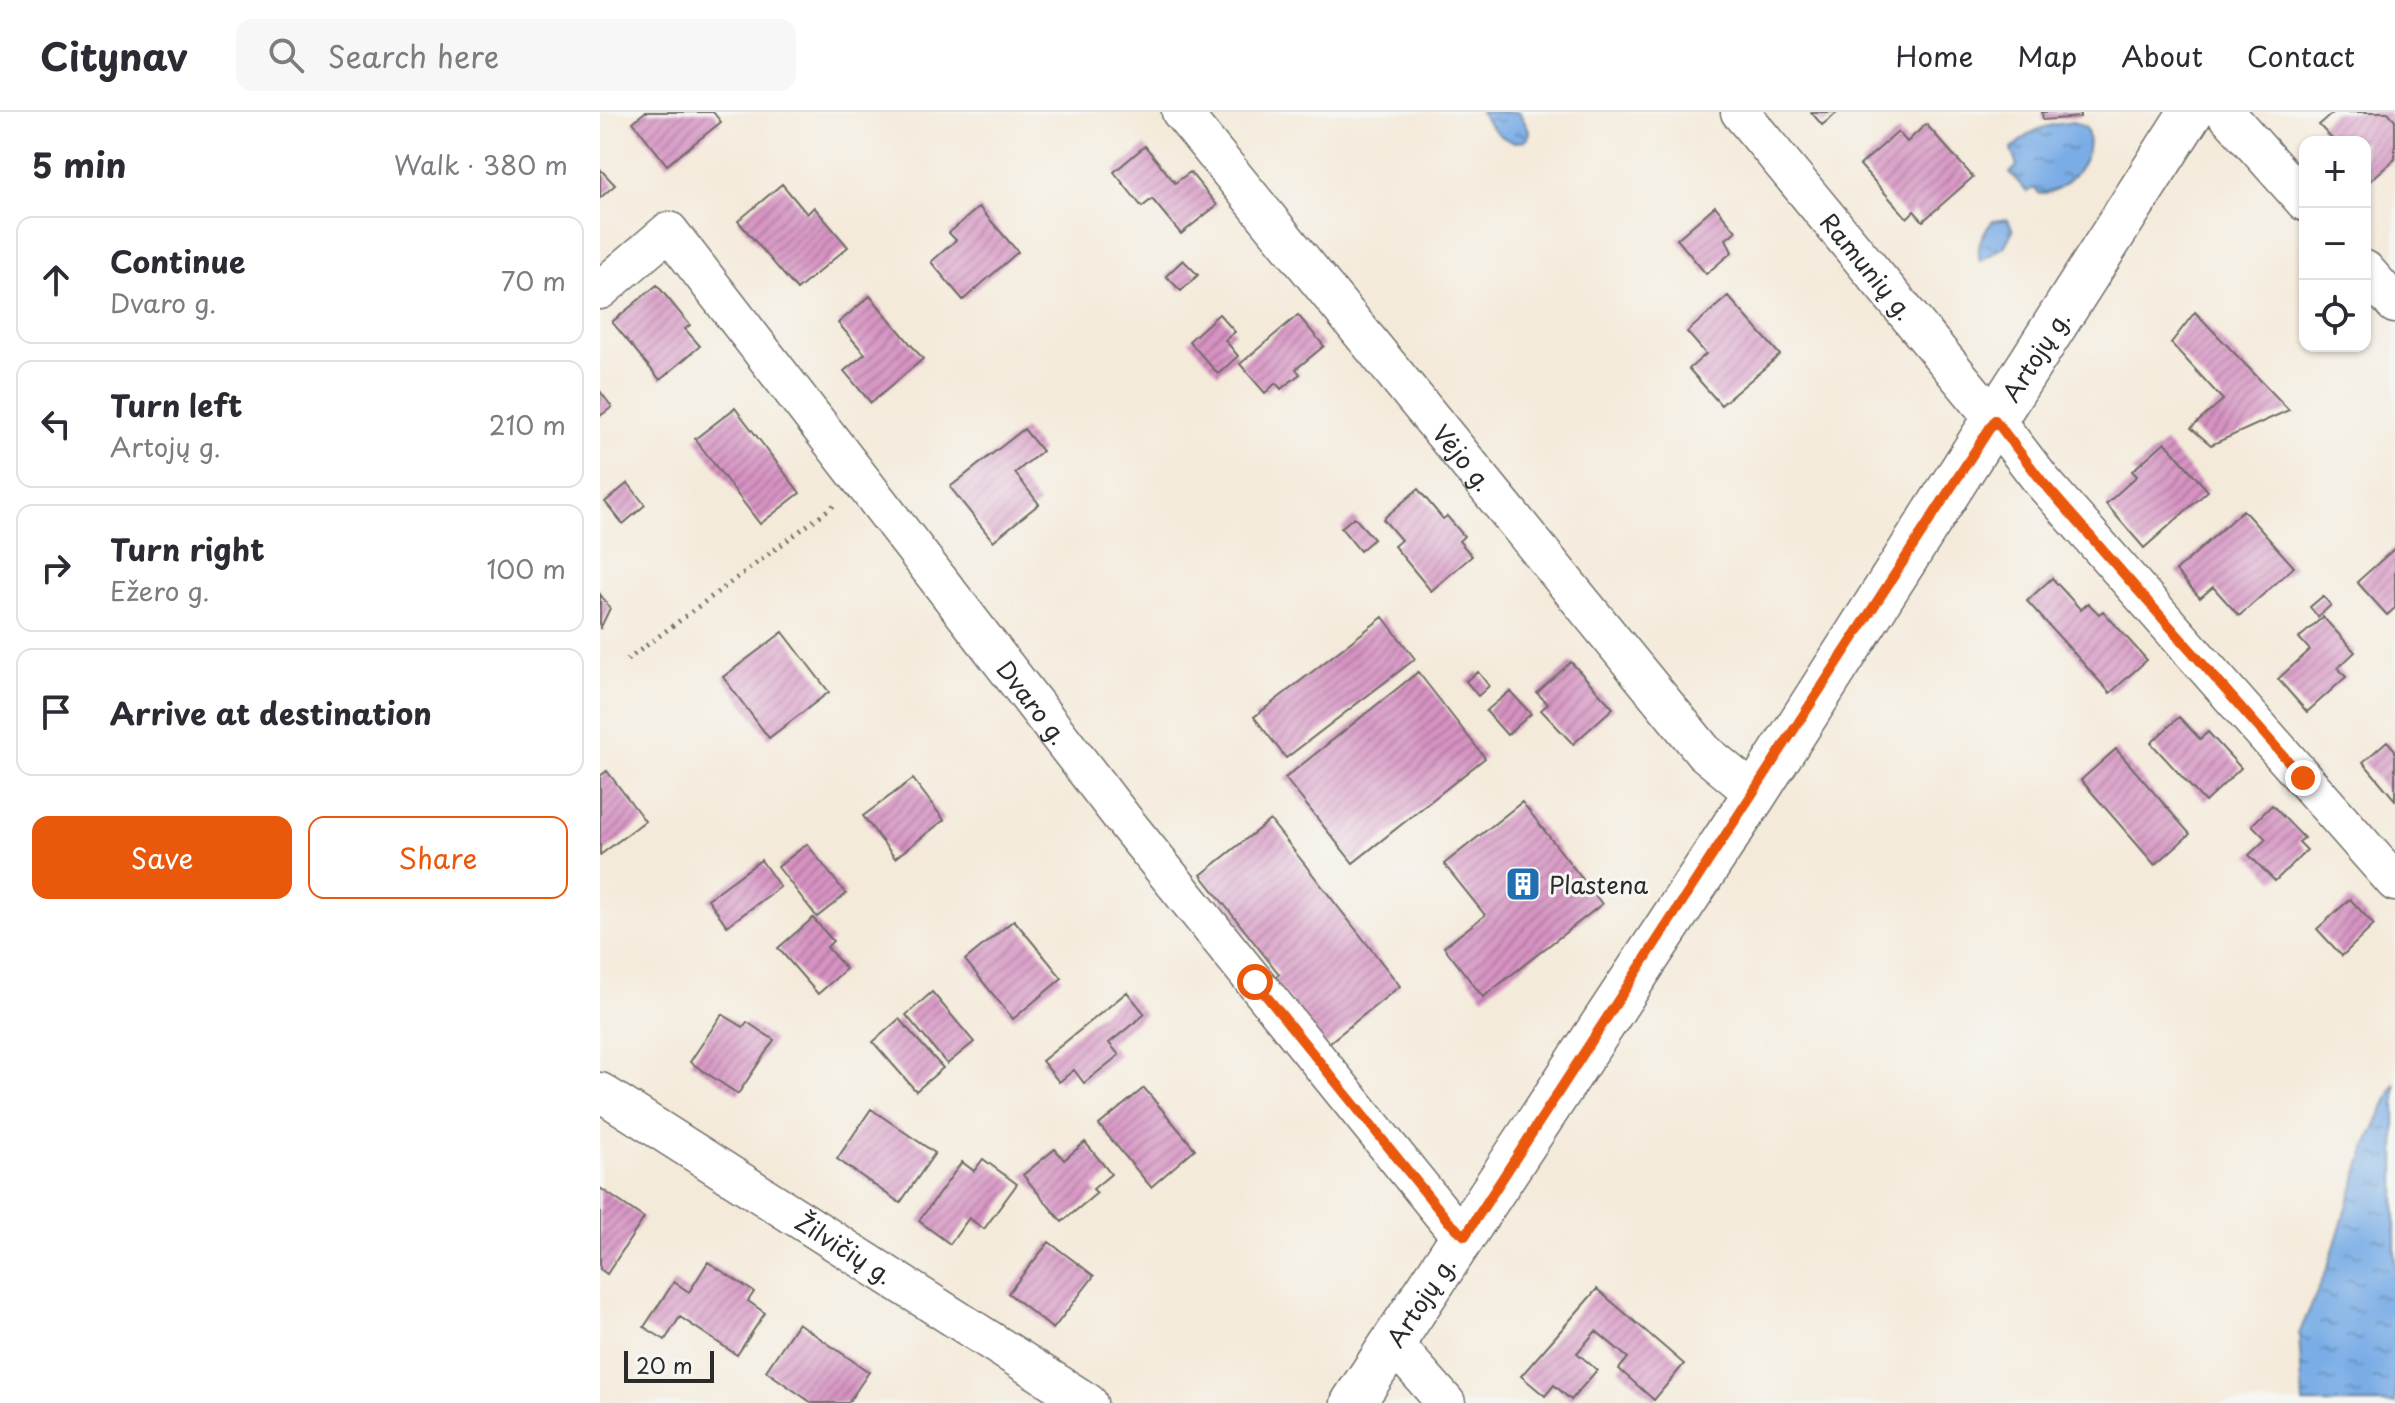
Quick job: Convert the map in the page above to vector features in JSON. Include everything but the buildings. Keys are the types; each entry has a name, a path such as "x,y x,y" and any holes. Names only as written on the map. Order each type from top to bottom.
{"main road":[{"name":"Artojų g.","path":"1353,1403 1755,794 2191,112"}],"street":[{"name":"Vėjo g.","path":"1181,112 1704,752 1755,794"},
{"name":"Ramunių g.","path":"1740,112 2041,480 2395,882"},
{"path":"2225,112 2299,195"},
{"name":"Dvaro g.","path":"600,290 669,231 1127,824 1449,1222 1465,1236"},
{"path":"2371,277 2395,304"},
{"name":"Žilvičių g.","path":"600,1092 1088,1403"},
{"path":"1393,1343 1446,1403"}],"path":[{"path":"627,660 863,484"}],"water":[{"path":"1481,112 1519,112 1529,130 1528,139 1521,142 1507,140 1489,125"},
{"path":"2073,122 2086,128 2089,139 2088,150 2078,171 2050,192 2039,194 2034,188 2027,192 2010,173 2017,166 2011,150 2039,129"},
{"path":"2007,219 2013,230 2004,247 1980,261 1979,244 1986,230 1993,221"},
{"path":"2395,1083 2395,1403 2303,1403 2299,1334 2327,1269 2367,1145"}],"place":[{"name":"Plastena","path":"1523,884"}],"route":[{"path":"1255,982 1449,1222 1465,1236 1755,794 1995,420 2041,480 2303,778"}]}
